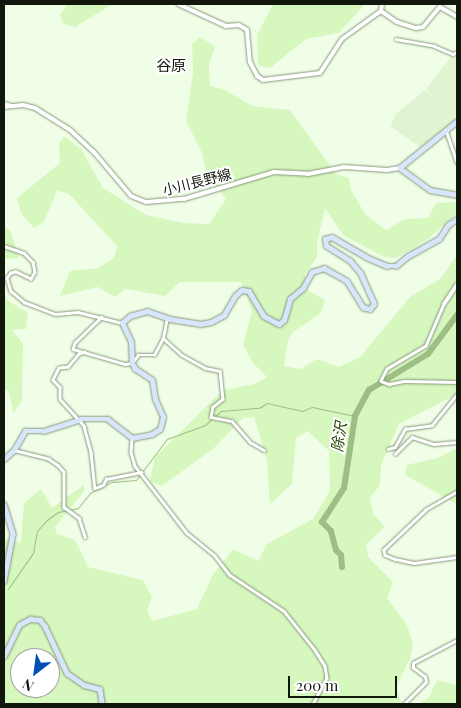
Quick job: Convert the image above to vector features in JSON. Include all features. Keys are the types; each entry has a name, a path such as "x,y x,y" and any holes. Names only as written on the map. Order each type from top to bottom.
{"main road":[{"path":"178,4 226,26 239,25 247,30 250,62 257,76 263,80 320,73 342,39 381,11 382,4"},
{"path":"381,11 397,22 416,28 423,26 436,8 457,17"},
{"name":"小川長野線","path":"4,107 11,105 35,108 69,129 93,151 131,196 146,202 184,199 274,172 308,174 344,167 387,170 400,168"},
{"path":"457,122 400,168 430,190 457,195"},
{"path":"4,459 14,450 24,431 44,431 81,419 108,419 132,438 156,432 162,425 163,417 155,400 152,380 135,369 132,363 131,342 122,323 143,311 200,324 218,320 242,290 248,291 264,316 279,324 284,320 290,298 319,268 330,268 347,281 363,307 370,309 374,304 360,273 350,261 326,246 325,239 332,237 366,257 396,266 408,256 440,239 448,225 457,219"},
{"path":"444,304 457,285"},
{"path":"4,504 14,534 4,581"},
{"path":"4,656 20,625 38,619 46,626 67,673 84,685 100,689 102,704"}],"street":[{"path":"396,39 434,46 453,54 457,52"},
{"path":"4,103 11,105"},
{"path":"445,130 457,162"},
{"path":"4,246 24,253 33,262 35,272 31,279 16,272 10,273 7,278 11,291 24,302 60,315 78,312 122,323"},
{"path":"444,304 426,346 387,369 381,381 457,382"},
{"path":"102,317 75,343 73,349 109,361 132,363 138,355 154,356 163,338 167,318"},
{"path":"163,338 182,355 205,368 220,371 222,399 213,407 211,417 232,421 250,442 264,450"},
{"path":"85,352 79,354 68,366 59,368 53,377 60,387 60,399 81,419 91,452 95,488 103,485 106,479 140,472"},
{"path":"388,449 395,447 405,429 432,425 457,394"},
{"path":"394,454 412,437 434,444 457,442"},
{"path":"132,438 133,460 140,472 187,533 215,556 230,575 284,611 315,650 325,666 327,678 313,704"},
{"path":"14,450 40,456 58,465 64,476 64,507 79,518 85,537"},
{"path":"457,492 426,510 384,550 385,555 395,559 414,562 457,557"},
{"path":"404,704 426,682 425,677 413,668 413,663 457,640"}],"shaded area":[{"path":"67,4 113,4 75,27 64,24 60,16"},
{"path":"273,4 365,4 339,33 306,39 270,68 258,65 257,35"},
{"path":"200,37 215,46 209,65 210,86 225,90 252,106 290,110 336,174 349,178 351,190 365,214 386,230 405,219 428,218 436,203 457,202 457,213 428,239 396,258 384,257 343,235 325,208 317,243 317,257 305,274 307,290 325,300 321,313 293,332 288,341 284,366 300,369 317,359 339,367 360,357 410,297 440,279 457,255 457,394 399,424 381,465 380,485 370,498 373,514 385,527 366,544 368,557 393,582 387,598 407,625 413,643 410,659 396,687 402,704 4,704 4,543 6,539 21,543 24,503 41,489 52,508 84,485 84,491 55,527 57,534 75,540 88,567 143,580 152,597 147,611 153,621 197,609 212,576 233,549 258,561 267,544 313,519 330,491 329,451 308,431 296,438 292,484 270,504 267,460 254,417 243,418 214,448 162,486 150,481 155,457 217,396 225,390 254,384 267,377 254,364 243,345 252,311 241,282 180,282 165,296 125,289 115,297 98,287 60,296 70,271 98,268 114,258 117,246 69,194 57,190 44,222 34,228 21,213 17,198 60,163 59,144 64,136 81,149 103,188 146,215 184,223 209,224 226,199 207,174 202,153 186,121 193,73 192,44"},
{"path":"451,57 457,59 457,115 454,113 457,119 420,147 390,126 396,114 425,90 436,100 426,89"},
{"path":"4,226 11,232 19,258 4,259"},
{"path":"4,293 7,300 28,313 26,329 12,330 23,344 22,401 13,413 9,392 4,388"},
{"path":"457,448 457,504 405,475 407,465 438,458"},
{"path":"437,680 457,685 457,704 418,704 429,697"}],"waterway":[{"name":"除沢","path":"342,567 341,555 336,550 331,531 322,522 344,488 355,416 369,390 428,354 457,315"},
{"path":"215,416 221,411 259,408 267,403 302,411 312,407 355,416"},
{"path":"142,472 167,439 205,425 212,419"},
{"path":"8,589 33,553 37,531 47,520 58,512 78,508 90,493 112,482 136,480 140,475"}],"district":[{"name":"谷原","path":"171,66"}]}
